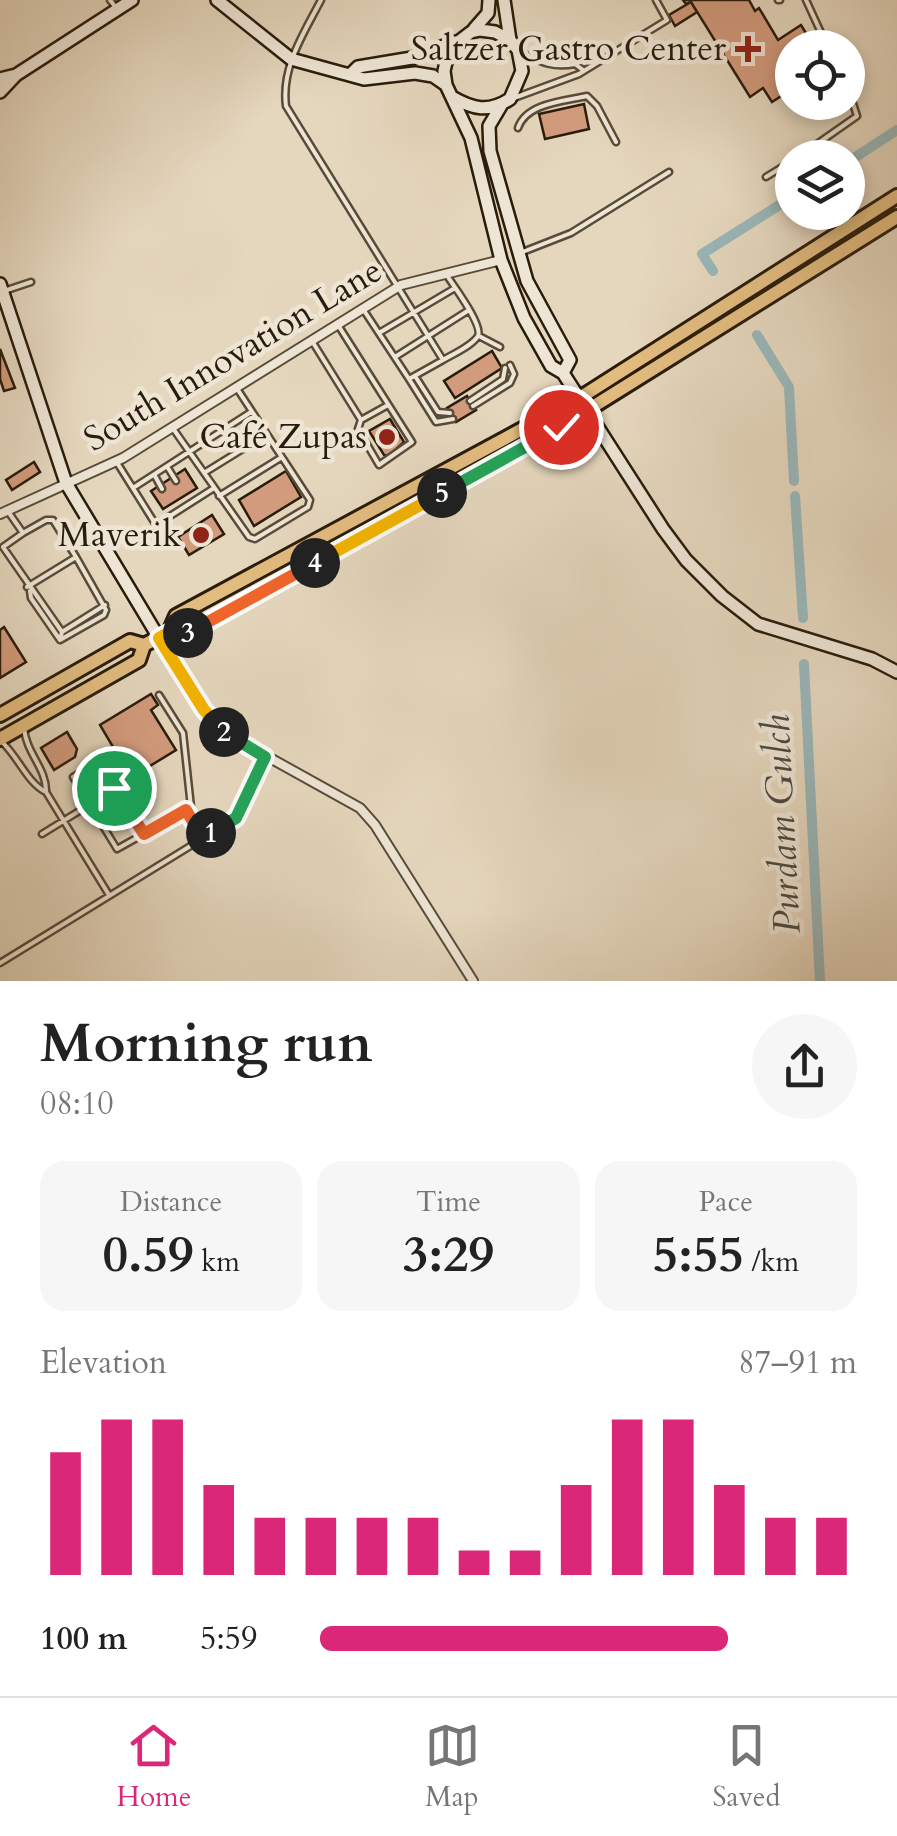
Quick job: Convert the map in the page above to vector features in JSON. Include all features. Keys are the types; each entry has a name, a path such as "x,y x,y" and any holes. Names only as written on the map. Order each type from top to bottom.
{"main road":[{"path":"164,635 176,616 578,398 897,196"},
{"path":"2,710 130,641 144,645 164,635 186,635 586,413 897,217"},
{"path":"0,740 140,660 144,645"}],"street":[{"path":"0,92 16,75 113,5 132,0"},
{"path":"217,0 291,58 364,80 415,72 433,76 478,109 506,102"},
{"path":"351,74 358,67 412,58 458,40 484,21 489,0"},
{"path":"504,0 522,71 489,126 490,151 518,254 543,313 570,360 564,373"},
{"path":"471,32 487,30 514,45"},
{"path":"458,40 445,59 449,91 471,138 500,260 524,318 551,366 564,373 663,528 686,560 758,624 872,659 897,672"},
{"path":"0,79 16,75"},
{"name":"South Innovation Lane","path":"3,512 116,461 396,288 414,279 500,260"},
{"path":"1,290 66,483 164,635 204,710 226,733 360,808 375,825 473,981"}],"lane":[{"path":"321,0 291,58 284,92 290,118 443,360"},
{"path":"506,102 583,70 668,20 656,0"},
{"path":"806,0 820,30"},
{"path":"514,45 544,64 575,64 583,70"},
{"path":"518,128 524,117 543,106 587,96 593,99 616,142"},
{"path":"822,140 851,120"},
{"path":"766,177 775,171"},
{"path":"518,254 571,233 669,172"},
{"path":"412,378 478,336 479,326 446,273"},
{"path":"1,290 31,282"},
{"path":"379,333 455,288"},
{"path":"363,308 438,412 452,416 436,422 413,390 412,378"},
{"path":"395,357 469,310"},
{"path":"338,324 412,442 380,465 358,429 361,420 388,405"},
{"path":"478,336 498,349"},
{"path":"312,341 361,420"},
{"path":"472,403 513,379 508,366"},
{"path":"172,427 241,529 255,539 308,507 310,500 236,387"},
{"path":"134,488 252,411"},
{"path":"204,473 267,434"},
{"path":"219,496 282,457"},
{"path":"116,461 156,525 214,488"},
{"path":"168,467 176,480"},
{"path":"155,476 162,489"},
{"path":"3,512 23,534"},
{"path":"46,520 53,520 105,605 104,615 60,640 3,547 46,520"},
{"path":"29,589 76,556"},
{"path":"29,589 36,593 62,632"},
{"path":"60,640 62,632 105,605"},
{"path":"40,613 47,609"},
{"path":"144,834 98,762 72,778 117,849 144,834 186,810 190,807 183,733 158,694"},
{"path":"24,725 26,748 47,781 46,792"},
{"path":"0,740 16,754 37,788 46,792 110,895"},
{"path":"0,963 236,818 265,757"},
{"path":"42,834 115,789"},
{"path":"186,810 203,838"}],"building":[{"path":"683,0 749,0 755,11 759,8 775,35 775,100 772,102 763,88 750,97 691,2 686,4"},
{"path":"691,2 697,12 675,26 669,15"},
{"path":"584,104 589,129 545,139 539,114"},
{"path":"0,349 15,388 4,391 0,379"},
{"path":"492,351 502,368 455,398 444,381"},
{"path":"467,396 476,410 456,422 447,408"},
{"name":"Café Zupas","path":"390,419 404,442 389,456 384,455 369,431"},
{"path":"34,462 40,472 12,490 6,480"},
{"path":"185,469 197,488 163,509 151,491"},
{"path":"286,471 301,497 254,526 239,500"},
{"name":"Maverik","path":"212,515 224,534 189,555 178,537"},
{"path":"4,627 26,662 0,678 0,630"},
{"path":"151,694 158,705 151,710 176,750 132,777 128,771 117,778 105,758 116,752 100,725"},
{"path":"67,732 77,749 75,757 54,770 41,748"}],"waterway":[{"name":"Purdam Gulch","path":"865,151 897,130"},
{"name":"Purdam Gulch","path":"713,271 702,254 775,208"},
{"name":"Purdam Gulch","path":"757,335 789,387 794,481"},
{"name":"Purdam Gulch","path":"795,496 803,618"},
{"name":"Purdam Gulch","path":"804,664 820,981"}],"place":[{"name":"Saltzer Gastro Center","path":"748,49"},
{"name":"Café Zupas","path":"387,437"},
{"name":"Maverik","path":"201,535"}],"route":[{"path":"114,788 144,834 186,810 203,838 236,818 265,757 226,733 204,710 159,638 170,632 186,635 561,427"}]}
